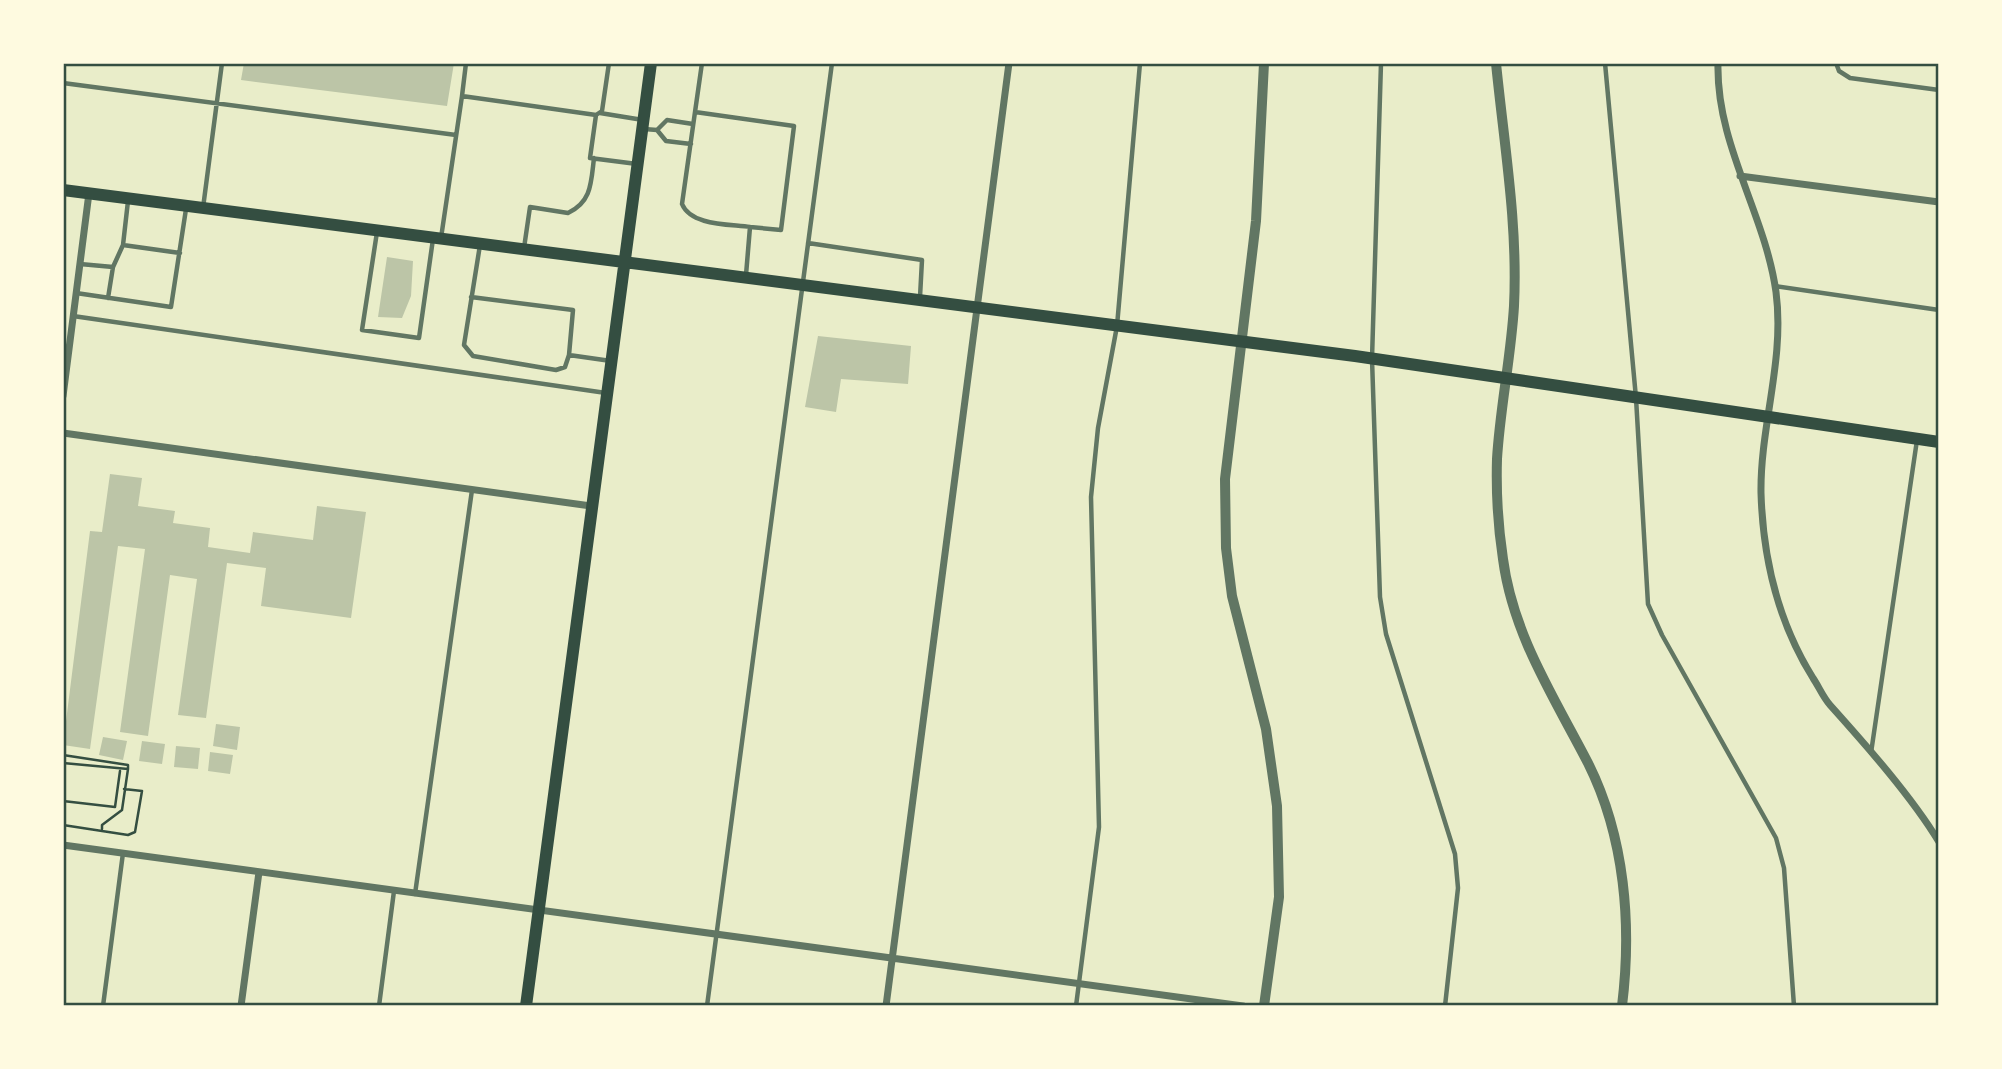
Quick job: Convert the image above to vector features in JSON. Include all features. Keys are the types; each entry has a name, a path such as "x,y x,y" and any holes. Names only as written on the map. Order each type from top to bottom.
{"main road":[{"path":"526,1006 651,63"},
{"path":"63,190 1373,359 1939,442"}],"street":[{"path":"886,1006 1009,63"},
{"path":"1264,63 1259,180 1224,479 1225,538 1232,596 1266,729 1277,806 1279,897 1264,1006"},
{"path":"1496,63 1514,244 1514,303 1497,483 1503,562 1530,654 1590,767 1611,824 1623,882 1627,936 1622,1006"},
{"path":"1718,63 1724,121 1740,176 1762,229 1774,286 1778,331 1763,459 1762,516 1767,564 1777,604 1806,670 1829,704 1939,842"},
{"path":"1740,176 1939,202"},
{"path":"63,396 89,193"},
{"path":"63,433 591,506"},
{"path":"63,845 1243,1006"},
{"path":"241,1006 259,872"}],"lane":[{"path":"203,208 222,63"},
{"path":"377,231 362,330 419,338 467,63"},
{"path":"609,63 590,158 638,164"},
{"path":"695,112 794,126 781,230 701,220 685,210 682,204 691,144 693,124 702,63"},
{"path":"707,1006 832,63"},
{"path":"1076,1006 1099,827 1091,497 1098,428 1117,326 1140,63"},
{"path":"1381,63 1373,359 1380,597 1386,634 1455,854 1458,888 1445,1006"},
{"path":"1605,63 1636,398 1648,604 1662,635 1776,838 1784,867 1794,1006"},
{"path":"1836,63 1839,71 1850,78 1939,90"},
{"path":"63,83 456,135"},
{"path":"462,96 598,114 643,124 657,130 666,141 691,144"},
{"path":"657,130 667,120 693,124"},
{"path":"523,251 530,207 568,213 584,203 589,195 594,159"},
{"path":"108,298 113,267 123,244 129,198"},
{"path":"76,293 171,307 187,206"},
{"path":"745,279 750,226"},
{"path":"808,243 922,261 920,301"},
{"path":"123,244 180,253"},
{"path":"471,297 573,310 569,355 565,367 556,370 473,356 464,345 471,297 480,244"},
{"path":"80,264 113,267"},
{"path":"1774,286 1939,310"},
{"path":"73,316 607,393"},
{"path":"569,355 611,362"},
{"path":"1871,755 1917,439"},
{"path":"415,894 472,489"},
{"path":"103,1006 123,853"},
{"path":"379,1006 394,891"}],"path":[{"path":"63,755 128,765 122,810 102,825 102,829"},
{"path":"63,763 120,771 128,769"},
{"path":"63,801 115,807 120,771"},
{"path":"63,825 128,835 135,832 142,791 124,789"}],"building":[{"path":"244,63 454,63 447,106 241,80"},
{"path":"387,257 413,261 411,296 402,318 378,317"},
{"path":"818,336 911,346 908,384 841,379 836,412 805,407"},
{"path":"110,474 142,478 138,506 175,511 173,523 210,528 208,547 250,553 253,532 313,540 317,506 366,512 351,618 261,606 266,568 227,563 206,718 178,715 197,579 170,575 148,736 120,732 145,549 118,546 90,749 63,745 90,531 102,532"},
{"path":"216,724 240,727 237,750 213,746"},
{"path":"103,737 127,741 123,760 99,755"},
{"path":"142,741 165,744 162,764 139,761"},
{"path":"176,746 200,748 198,769 174,767"},
{"path":"210,752 233,755 230,774 208,771"}]}
